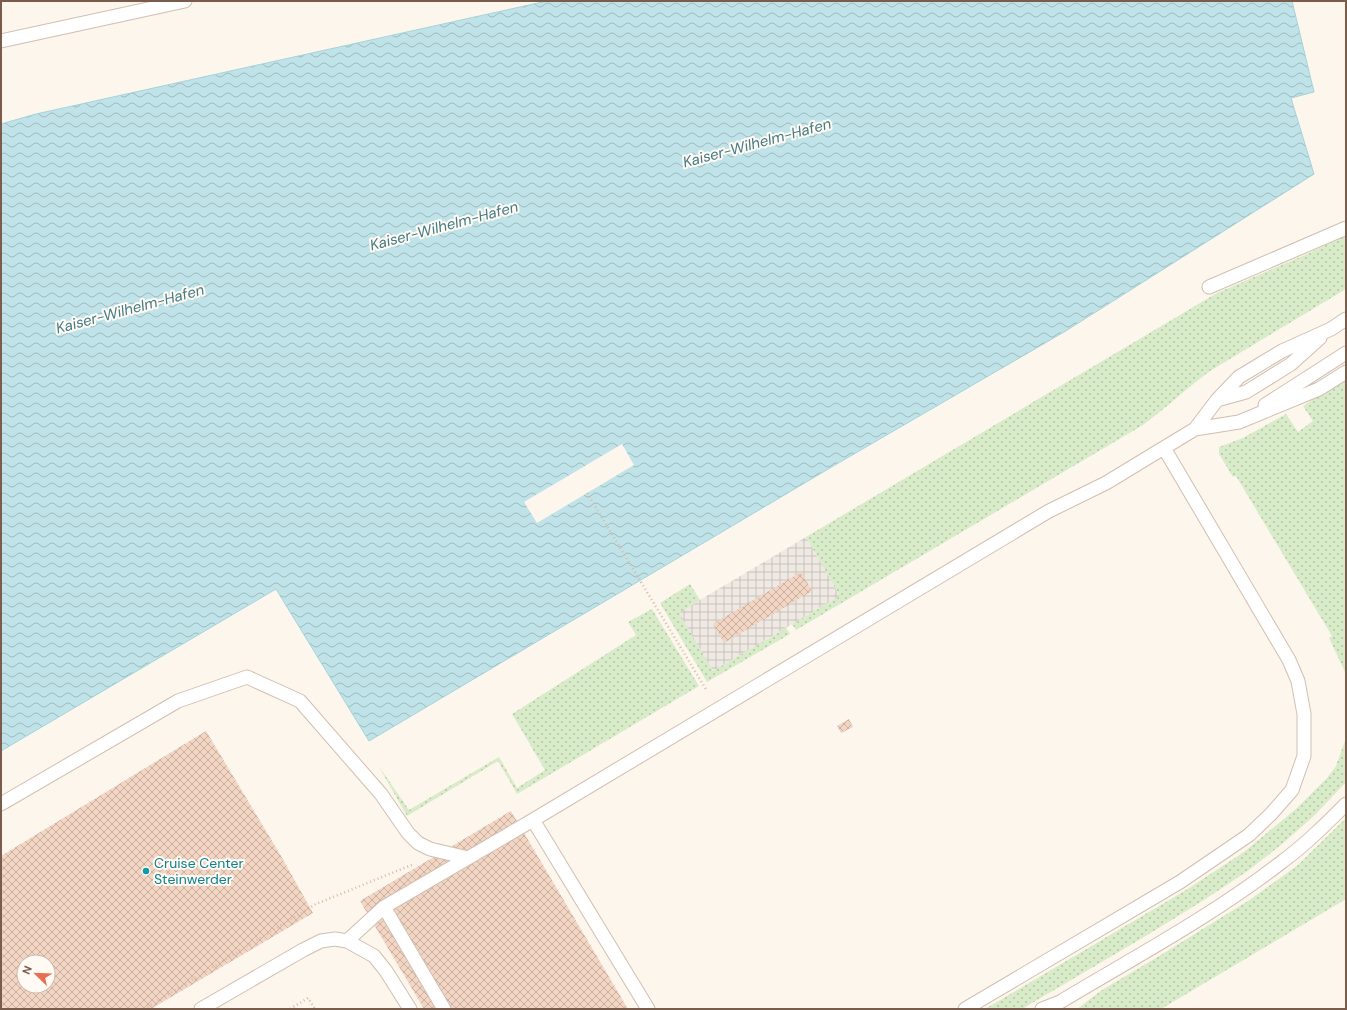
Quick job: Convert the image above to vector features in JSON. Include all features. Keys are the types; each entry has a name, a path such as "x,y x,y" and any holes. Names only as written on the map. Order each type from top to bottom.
{"lane":[{"path":"1,41 185,1"},
{"path":"1209,287 1346,228"},
{"path":"347,941 384,907 533,820 1049,512 1106,483 1195,429 1217,400 1239,377 1282,351 1331,329 1346,319"},
{"path":"1239,422 1346,353"},
{"path":"1195,429 1239,422 1319,389 1346,372"},
{"path":"966,1009 1180,882 1249,835 1271,814 1292,790 1304,756 1304,714 1298,681 1289,660 1164,448"},
{"path":"1,804 178,701 247,677 300,701 381,794 408,833 418,842 430,849 468,858"},
{"path":"1042,1009 1058,1006 1219,907 1284,861 1346,804"},
{"path":"533,820 648,1009"},
{"path":"384,907 444,1009"},
{"path":"201,1009 303,950 321,941 335,939 347,941 374,956 386,971 410,1009"}],"path":[{"path":"587,493 707,691"},
{"path":"144,1009 316,904 420,861 430,849"},
{"path":"290,1009 308,998 315,1009"}],"shaded area":[{"path":"806,537 840,596 713,671 678,613"}],"green space":[{"path":"1346,235 1346,289 1210,371 1143,425 796,630 792,624 840,596 806,537 1217,293 1307,254"},
{"path":"1346,378 1346,674 1329,638 1332,636 1236,476 1233,477 1219,454 1219,447 1243,438 1286,414 1298,432 1313,421 1303,406"},
{"path":"690,584 700,600 679,613 713,671 786,628 790,634 707,682 660,603"},
{"path":"652,609 699,686 517,794 498,761 407,816 378,765 409,810 499,757 517,788 545,770 512,714 636,635 628,622"},
{"path":"1346,738 1346,782 1315,815 1249,870 1144,937 1022,1009 985,1009 1186,890 1244,852 1296,809 1327,778 1336,766"},
{"path":"1346,818 1346,899 1161,1009 1077,1009 1102,990 1251,899 1298,865"}],"water":[{"name":"Kaiser-Wilhelm-Hafen","path":"547,1 1292,1 1314,92 1291,98 1314,174 1064,332 835,465 369,741 276,589 1,751 1,124 36,114"}],"pier":[{"path":"622,444 634,465 537,523 524,502"}],"building":[{"path":"801,572 812,591 724,643 713,624"},
{"path":"849,719 853,727 841,733 837,726"},
{"name":"Cruise Center Steinwerder","path":"206,731 281,856 313,913 151,1009 1,1009 1,856"},
{"path":"511,811 628,1009 424,1009 360,901"}],"place":[{"name":"Cruise Center Steinwerder","path":"146,871"}]}
